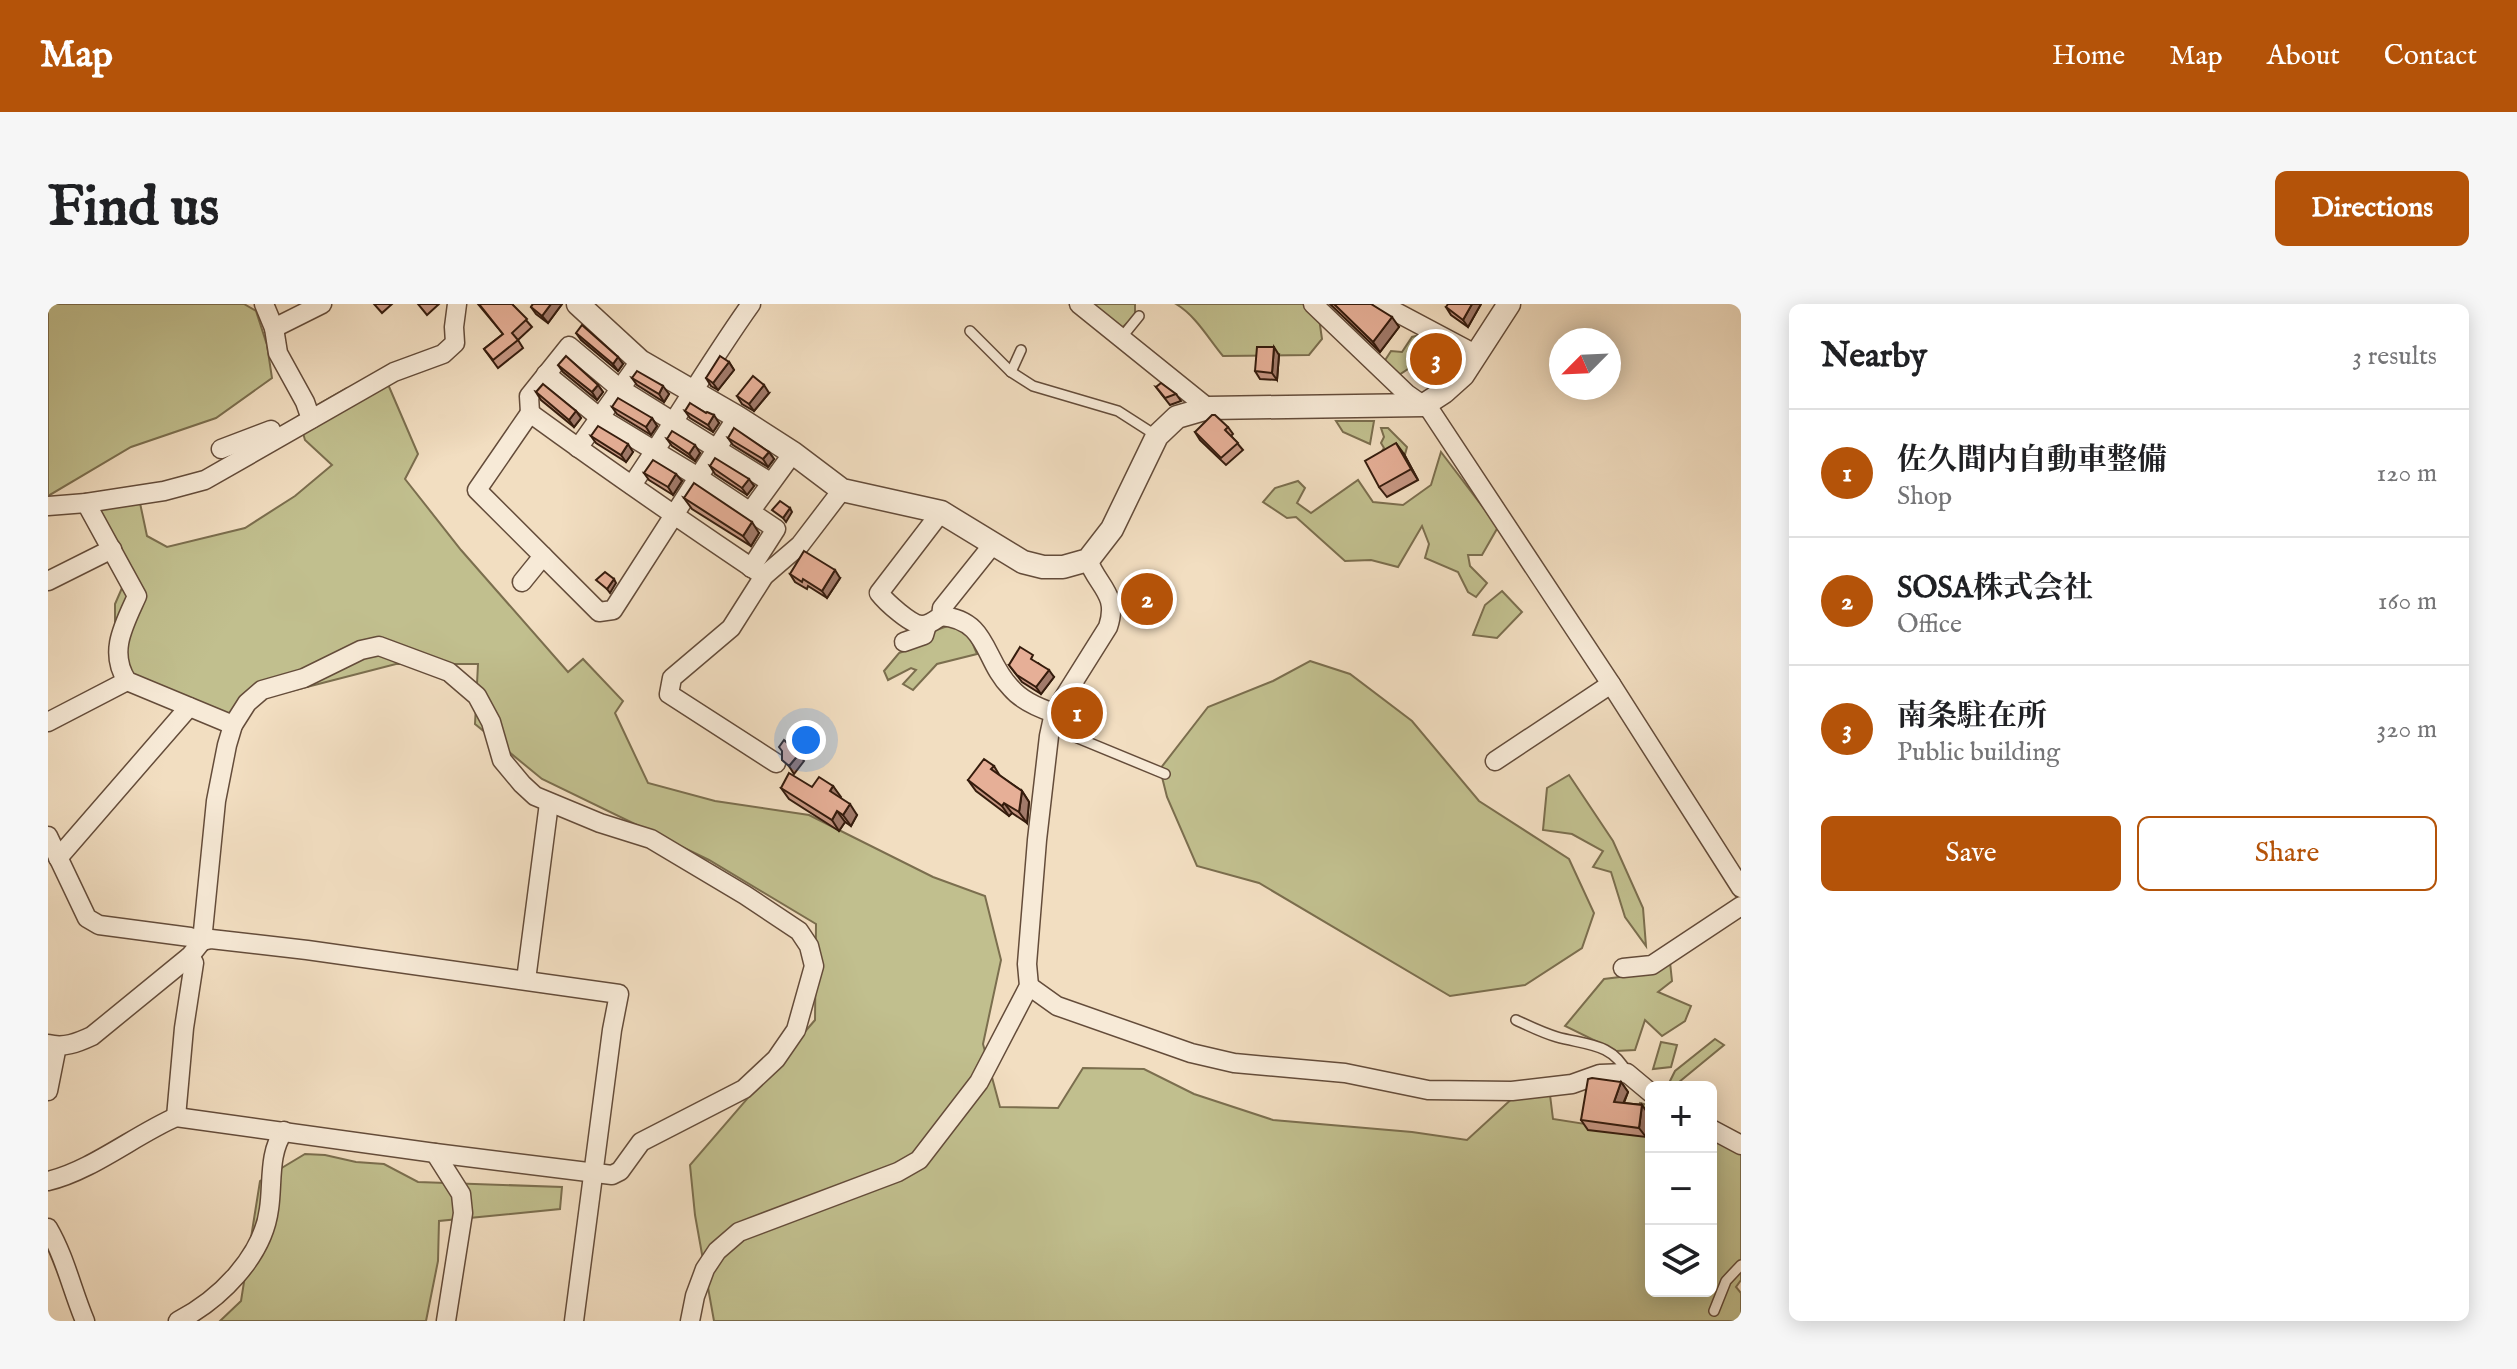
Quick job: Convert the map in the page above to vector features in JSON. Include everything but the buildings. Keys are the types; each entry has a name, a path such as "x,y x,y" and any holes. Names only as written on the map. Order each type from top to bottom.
{"street":[{"path":"264,304 274,328 278,353 305,402 304,422"},
{"path":"274,328 322,304"},
{"path":"48,506 164,491 205,480 394,372 443,354 455,343 457,304"},
{"path":"578,304 640,361 737,417 793,453 842,490 941,512 1023,562 1043,567 1063,567 1088,560 1112,529 1157,436 1177,417 1208,408 1424,405 1463,375 1509,304"},
{"path":"632,485 751,304"},
{"path":"1079,304 1208,408"},
{"path":"1313,304 1407,394 1430,410 1741,888"},
{"path":"1381,304 1477,355"},
{"path":"737,417 716,449 674,514 613,610 599,612 477,490 530,413 529,396 569,346 619,388 674,423 716,449 770,482"},
{"path":"578,448 640,361"},
{"path":"546,374 599,417 776,529 731,628 672,678 669,694 776,763"},
{"path":"530,413 758,572"},
{"path":"221,449 304,422"},
{"path":"750,512 793,453"},
{"path":"758,572 800,545 842,490"},
{"path":"86,503 137,596 118,647 118,668 127,681 233,725"},
{"path":"941,512 879,593 912,622 920,625 934,620 959,619 972,626 1011,689 1045,710 1052,720"},
{"path":"904,642 924,635 994,543"},
{"path":"48,581 112,549"},
{"path":"522,582 543,556"},
{"path":"690,1321 705,1269 717,1251 739,1232 898,1172 919,1160 979,1082 1029,986 1027,964 1037,840 1052,720 1108,627 1113,612 1108,592 1094,577 1088,560"},
{"path":"48,1181 104,1157 151,1128 176,1117 612,1175 620,1171 641,1142 744,1089 776,1059 796,1030 814,966 809,946 799,931 651,839 535,796 502,760 491,722 477,696 449,672 379,646 361,650 304,678 262,690 247,703 233,725 216,801 184,1028 176,1117"},
{"path":"48,722 127,681"},
{"path":"1495,761 1611,684"},
{"path":"696,694 705,720"},
{"path":"58,858 189,707"},
{"path":"526,980 549,803"},
{"path":"48,836 87,918 99,925 190,937 196,948"},
{"path":"1623,968 1652,965 1741,906"},
{"path":"48,1091 52,1045 75,1043 92,1036 196,948 211,939 619,994 574,1321"},
{"path":"1029,986 1057,1006 1191,1053 1234,1063 1345,1073 1428,1090 1512,1091 1572,1084 1600,1074 1627,1073 1645,1088"},
{"path":"178,1321 192,1314 229,1284 261,1239 269,1212 275,1143 284,1131"},
{"path":"1717,1132 1741,1145"},
{"path":"435,1153 461,1194 463,1213 446,1321"},
{"path":"48,1228 61,1250 85,1321"}],"lane":[{"path":"1122,337 1139,316"},
{"path":"970,331 1011,372 1033,386 1118,411 1157,436"},
{"path":"1011,372 1021,350"},
{"path":"1052,720 1165,774"},
{"path":"1516,1020 1555,1037 1596,1046 1620,1059 1627,1073"},
{"path":"1714,1311 1726,1281 1741,1265"}],"shaded area":[{"path":"48,304 244,304 256,311 267,345 272,378 216,418 131,447 48,496"},
{"path":"1086,304 1135,304 1135,315 1120,330"},
{"path":"1176,304 1303,304 1319,318 1322,339 1309,355 1223,356 1196,321"},
{"path":"1420,335 1421,350 1416,361 1393,378 1382,365 1391,351 1402,352 1412,337"},
{"path":"387,382 418,454 405,479 461,550 568,672 583,659 623,701 615,713 648,783 715,801 809,815 933,877 985,896 1001,960 983,1044 1000,1107 1058,1108 1083,1068 1144,1069 1194,1094 1273,1120 1467,1140 1516,1095 1550,1095 1553,1119 1629,1131 1640,1103 1645,1104 1645,1297 1717,1297 1717,1139 1741,1153 1741,1280 1736,1287 1741,1293 1741,1321 714,1321 695,1215 690,1165 815,1020 816,924 709,860 542,779 475,724 478,664 396,664 268,697 229,717 129,672 115,631 115,604 129,572 91,506 140,503 147,536 167,547 245,528 295,496 332,465 305,440 298,416 347,388"},
{"path":"1336,421 1374,421 1370,444 1343,432"},
{"path":"1381,428 1388,428 1407,447 1403,462 1380,454 1384,448"},
{"path":"1441,452 1498,527 1482,555 1468,555 1470,566 1487,583 1476,597 1468,592 1458,572 1425,558 1429,544 1422,526 1398,567 1371,560 1345,561 1296,517 1287,518 1263,502 1275,488 1298,481 1305,488 1297,503 1311,513 1358,480 1373,502 1403,505 1431,485"},
{"path":"1502,591 1522,612 1497,638 1473,635 1485,605"},
{"path":"953,624 970,637 977,654 937,664 913,690 903,684 916,670 911,668 888,680 884,671 899,653 916,647 928,633"},
{"path":"1310,661 1350,674 1412,721 1479,801 1569,859 1594,913 1582,948 1525,985 1450,996 1259,883 1197,866 1167,797 1160,769 1208,707 1273,681"},
{"path":"1569,775 1613,841 1643,908 1646,946 1625,917 1611,872 1593,867 1603,851 1572,834 1543,830 1547,788"},
{"path":"1670,962 1672,981 1658,992 1691,1006 1685,1021 1662,1036 1645,1020 1635,1050 1616,1051 1565,1026 1604,979 1628,976"},
{"path":"1715,1039 1724,1045 1680,1081 1670,1081 1675,1071"},
{"path":"1661,1042 1677,1045 1671,1067 1653,1069"},
{"path":"305,1154 384,1164 418,1182 562,1187 560,1209 439,1221 438,1261 426,1321 220,1321 241,1301 260,1181"}],"place":[{"name":"南条駐在所","path":"1436,359"},
{"name":"SOSA株式会社","path":"1147,599"},
{"name":"佐久間内自動車整備","path":"1077,713"}]}
